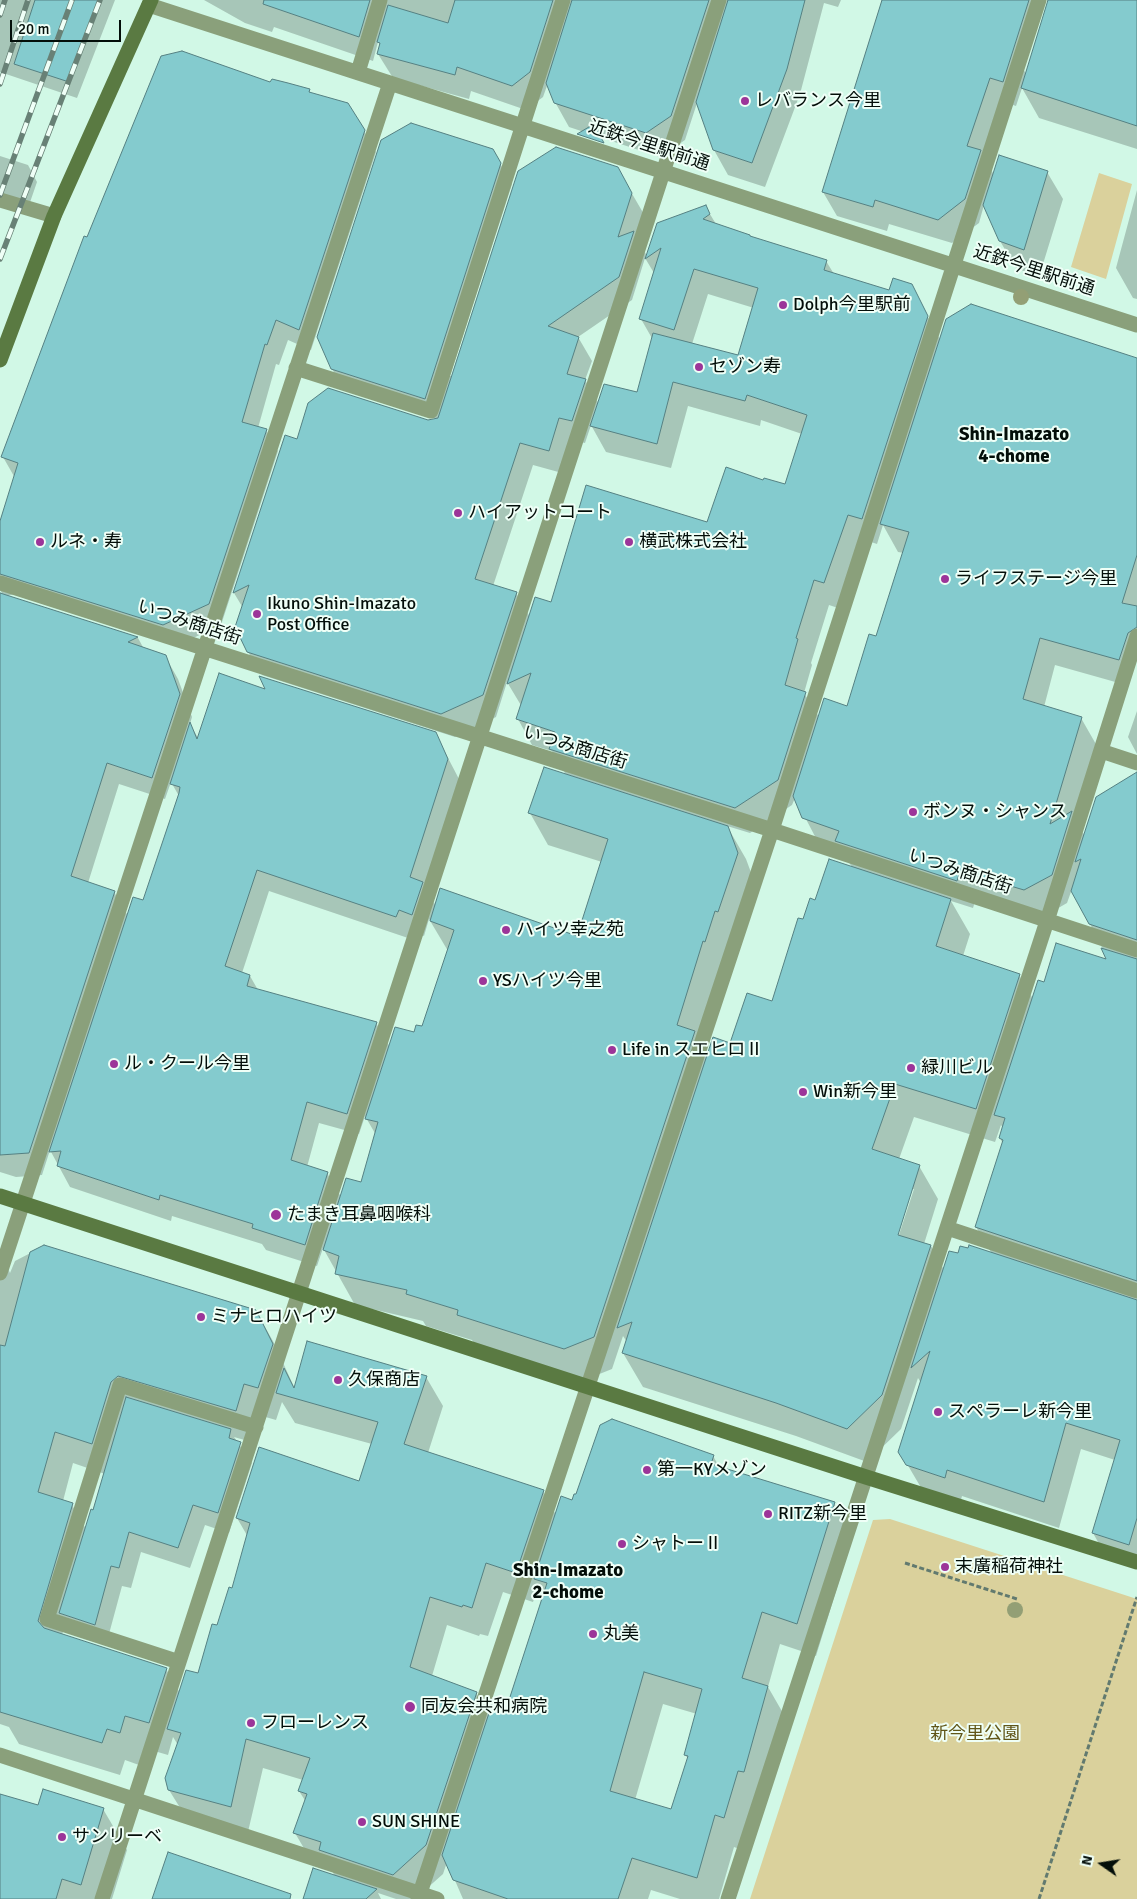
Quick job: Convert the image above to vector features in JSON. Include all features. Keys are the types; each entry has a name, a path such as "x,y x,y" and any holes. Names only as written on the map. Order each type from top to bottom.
{"street":[{"path":"358,72 380,0"},
{"path":"296,368 431,411 563,0"},
{"path":"102,1899 481,738 719,0"},
{"path":"419,1896 772,830 952,264 1039,0"},
{"path":"0,360 54,216 150,2"},
{"name":"近鉄今里駅前通","path":"150,2 390,83 1137,325"},
{"path":"0,1273 390,83"},
{"path":"0,200 54,216"},
{"name":"いつみ商店街","path":"0,583 772,830 1137,950"},
{"path":"728,1899 1048,921 1137,636"},
{"path":"1101,751 1137,763"},
{"path":"0,1196 866,1477 1137,1562"},
{"path":"948,1228 1137,1291"},
{"path":"179,1662 48,1619 120,1385 256,1427"},
{"path":"0,1755 134,1798 419,1896 437,1899"}],"path":[{"path":"905,1563 1016,1599"},
{"path":"1039,1899 1137,1597"}],"green space":[{"path":"1099,173 1132,184 1106,279 1071,267"},
{"name":"新今里公園","path":"890,1519 1137,1599 1137,1899 750,1899 873,1520"}],"building":[{"path":"35,0 100,0 69,82 14,64"},
{"path":"264,0 370,0 359,37 263,4"},
{"path":"455,0 553,0 530,72 512,86 457,67 455,75 377,54 380,43 377,42 388,5 448,23"},
{"path":"572,0 709,0 671,116 646,133 554,103 546,83"},
{"path":"728,0 805,0 787,69 752,163 713,150 696,102"},
{"path":"882,0 1029,0 1003,82 990,78 967,146 981,150 965,199 938,220 875,200 873,207 822,192"},
{"path":"1048,0 1137,0 1137,126 1021,88"},
{"path":"182,51 270,82 272,79 288,83 310,89 309,92 348,103 365,130 299,330 276,320 267,345 265,344 242,422 267,429 209,604 163,625 0,574 0,521 18,463 1,457 84,236 87,237 161,56"},
{"path":"411,123 493,149 501,163 425,399 331,369 317,337 381,140"},
{"path":"594,124 604,143 577,134"},
{"path":"556,147 618,167 632,193 618,237 634,231 619,277 548,326 579,337 567,374 586,379 572,421 559,418 549,451 520,443 475,579 517,592 483,695 441,714 247,652 235,627 249,585 233,593 285,435 297,439 308,403 328,388 428,420 438,418 518,171"},
{"path":"999,155 1048,171 1024,250 999,241 983,205"},
{"path":"706,205 710,214 703,219 827,260 824,270 889,290 893,278 912,284 928,316 862,519 848,515 824,583 814,580 796,638 798,639 785,685 806,692 778,780 735,808 549,749 555,732 516,719 531,673 507,684 535,597 551,602 586,485 707,522 726,467 763,480 764,478 785,484 807,415 747,395 745,401 673,382 657,444 590,426 604,384 637,392 653,333 738,355 758,288 694,269 674,330 639,319 661,248 645,259 657,223"},
{"path":"971,304 1137,358 1137,555 1122,603 1137,606 1137,627 1128,633 1119,660 1040,638 1023,699 1082,717 1050,824 1072,811 1052,875 1024,890 960,871 957,881 835,841 839,831 802,818 793,796 824,698 847,706 869,634 876,636 909,532 880,524 946,319"},
{"path":"0,593 138,637 128,642 166,655 180,694 152,778 107,763 71,876 115,891 29,1153 0,1155"},
{"path":"219,673 265,689 259,676 436,732 448,759 410,877 423,882 412,915 399,910 396,917 257,870 225,966 250,975 247,986 377,1022 347,1114 307,1102 291,1160 328,1172 305,1245 252,1228 253,1224 160,1195 159,1200 57,1166 61,1151 49,1152 133,897 143,900 179,793 180,787 170,784 190,722 197,739"},
{"path":"544,767 728,826 738,853 718,912 715,911 705,942 703,941 677,1025 695,1031 594,1337 564,1349 457,1315 458,1310 406,1294 407,1290 335,1274 339,1256 323,1250 346,1178 361,1182 378,1122 365,1119 395,1027 414,1032 416,1025 422,1026 454,930 430,921 440,888 577,936 608,839 528,813"},
{"path":"1137,772 1137,940 1089,924 1071,891 1081,859 1075,862 1096,797"},
{"path":"829,859 951,899 936,946 1020,974 976,1109 895,1084 872,1149 920,1165 898,1235 931,1245 882,1395 847,1429 776,1403 622,1353 632,1322 617,1328 713,1037 730,1043 747,993 772,1001 798,918 803,919 810,898 815,900"},
{"path":"1056,943 1106,959 1101,948 1137,959 1137,1281 975,1227 1003,1140 999,1138 1005,1118 994,1115 1038,980 1044,982"},
{"path":"44,1245 256,1310 273,1344 258,1388 244,1384 236,1411 118,1376 111,1382 92,1444 55,1432 38,1492 73,1503 38,1621 44,1628 167,1668 149,1723 125,1716 120,1733 107,1729 102,1743 0,1712 0,1345 5,1346 30,1252"},
{"path":"969,1245 1137,1300 1137,1518 1129,1545 1092,1533 1120,1440 1066,1423 1044,1502 947,1470 945,1478 906,1465 898,1452 930,1351 911,1368 949,1251 958,1253 960,1246 968,1248"},
{"path":"307,1341 427,1376 404,1444 544,1490 516,1573 486,1563 472,1608 463,1605 462,1607 430,1597 410,1667 477,1692 426,1845 393,1875 319,1850 321,1842 293,1833 307,1794 298,1791 310,1758 246,1739 231,1807 168,1790 165,1778 181,1733 167,1729 186,1670 198,1673 212,1624 217,1625 229,1587 232,1588 250,1523 236,1518 259,1447 359,1481 378,1422 276,1393 284,1368 294,1388"},
{"path":"126,1397 231,1429 229,1438 241,1442 218,1513 193,1505 178,1548 129,1532 119,1568 111,1566 95,1625 59,1613 91,1509 93,1510"},
{"path":"612,1419 714,1455 711,1464 835,1502 797,1624 762,1612 742,1678 768,1686 744,1772 738,1771 724,1818 715,1815 697,1878 632,1858 618,1899 508,1899 453,1880 442,1855 494,1698 508,1703 547,1583 534,1579 561,1496 572,1500 574,1494 576,1494 600,1425","holes":["644,1672 702,1689 684,1755 688,1756 671,1809 610,1791"]},
{"path":"43,1789 104,1808 81,1885 62,1879 56,1899 0,1899 0,1794 38,1805"},
{"path":"168,1852 291,1894 290,1899 152,1899"},
{"path":"313,1868 377,1889 366,1899 303,1899"}],"railway":[{"path":"0,15 5,0"},
{"path":"0,84 28,0"},
{"path":"0,195 72,0"},
{"path":"0,259 100,0"}],"place":[{"name":"レバランス今里","path":"745,101"},
{"name":"Dolph今里駅前","path":"783,305"},
{"name":"セゾン寿","path":"699,367"},
{"name":"ハイアットコート","path":"458,513"},
{"name":"ルネ・寿","path":"40,542"},
{"name":"横武株式会社","path":"629,542"},
{"name":"ライフステージ今里","path":"945,579"},
{"name":"Ikuno Shin-Imazato Post Office","path":"257,614"},
{"name":"ボンヌ・シャンス","path":"913,812"},
{"name":"ハイツ幸之苑","path":"506,930"},
{"name":"YSハイツ今里","path":"483,981"},
{"name":"Life in スエヒロⅡ","path":"612,1050"},
{"name":"ル・クール今里","path":"114,1064"},
{"name":"緑川ビル","path":"911,1068"},
{"name":"Win新今里","path":"803,1092"},
{"name":"たまき耳鼻咽喉科","path":"276,1215"},
{"name":"ミナヒロハイツ","path":"201,1317"},
{"name":"久保商店","path":"338,1380"},
{"name":"スペラーレ新今里","path":"938,1412"},
{"name":"第一KYメゾン","path":"647,1470"},
{"name":"RITZ新今里","path":"768,1514"},
{"name":"シャトーⅡ","path":"622,1544"},
{"name":"末廣稲荷神社","path":"945,1567"},
{"name":"丸美","path":"593,1634"},
{"name":"同友会共和病院","path":"410,1707"},
{"name":"フローレンス","path":"251,1723"},
{"name":"SUN SHINE","path":"362,1822"},
{"name":"サンリーベ","path":"62,1837"}],"district":[{"name":"Shin-Imazato 4-chome","path":"1014,446"},
{"name":"Shin-Imazato 2-chome","path":"568,1582"}]}
